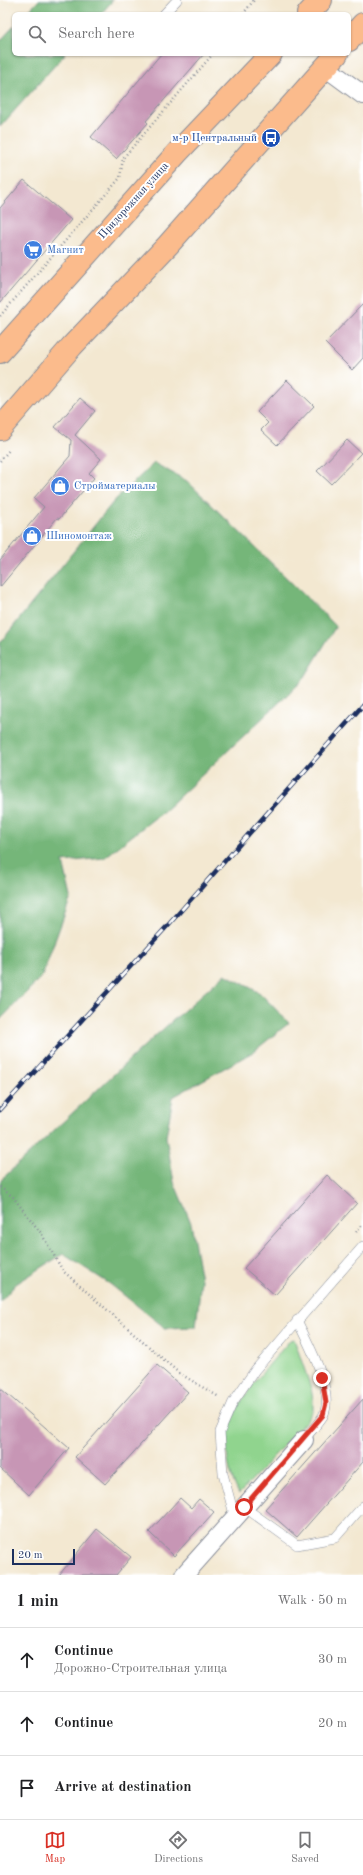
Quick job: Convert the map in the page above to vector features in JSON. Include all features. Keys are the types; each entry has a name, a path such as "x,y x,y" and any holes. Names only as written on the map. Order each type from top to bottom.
{"main road":[{"path":"310,12 321,0"},
{"path":"351,38 363,24"},
{"name":"Придорожная улица","path":"0,352 177,152 269,56"},
{"path":"0,430 72,346 168,245 331,61"}],"street":[{"path":"331,61 363,95"},
{"path":"184,1575 304,1440"}],"lane":[{"path":"166,12 177,0"},
{"path":"363,1246 297,1320 256,1370 233,1402 220,1432 223,1474 239,1513 297,1545 335,1538 363,1506"},
{"path":"297,1320 322,1378 326,1403 323,1415 304,1440"}],"path":[{"path":"245,12 254,0"},
{"path":"0,316 120,178 123,158 211,56"},
{"path":"0,1187 13,1197 41,1233 63,1271 179,1373 227,1402 233,1402"}],"green space":[{"path":"39,0 113,0 103,12 28,12"},
{"path":"12,28 12,56 63,56 0,127 0,41"},
{"path":"154,463 187,481 336,626 303,680 165,810 104,858 63,862 71,897 42,976 0,1020 0,643 114,501"},
{"path":"225,974 260,993 289,1023 253,1052 173,1097 166,1137 174,1182 191,1223 201,1280 196,1327 165,1328 110,1284 63,1254 16,1284 0,1302 0,1182 144,1046"},
{"path":"294,1339 311,1388 313,1410 307,1420 239,1494 230,1470 227,1448 230,1428 237,1410 247,1392 290,1340"}],"building":[{"path":"159,56 202,56 146,121 148,123 116,159 91,137"},
{"path":"24,180 71,220 0,303 0,208"},
{"path":"363,304 363,358 352,370 325,343"},
{"path":"287,380 314,406 277,445 261,430 268,423 257,412"},
{"path":"80,398 95,411 75,435 101,459 89,473 94,478 59,519 57,518 0,587 0,560 44,507 34,498 70,456 71,440 55,427"},
{"path":"347,440 361,453 331,484 317,471"},
{"path":"327,1175 357,1203 275,1295 244,1268"},
{"path":"157,1365 188,1392 105,1484 75,1457"},
{"path":"0,1388 69,1448 29,1495 0,1468"},
{"path":"363,1399 363,1462 297,1537 265,1509"},
{"path":"180,1498 191,1508 199,1499 214,1512 174,1556 149,1532"},
{"path":"97,1529 131,1557 116,1575 59,1575"}],"railway":[{"path":"0,1110 170,923 363,705"}],"place":[{"name":"м-р Центральный","path":"271,138"},
{"name":"Магнит","path":"33,250"},
{"name":"Стройматериалы","path":"60,486"},
{"name":"Шиномонтаж","path":"32,536"}],"route":[{"path":"244,1507 304,1440 323,1415 326,1403 322,1378"}]}
